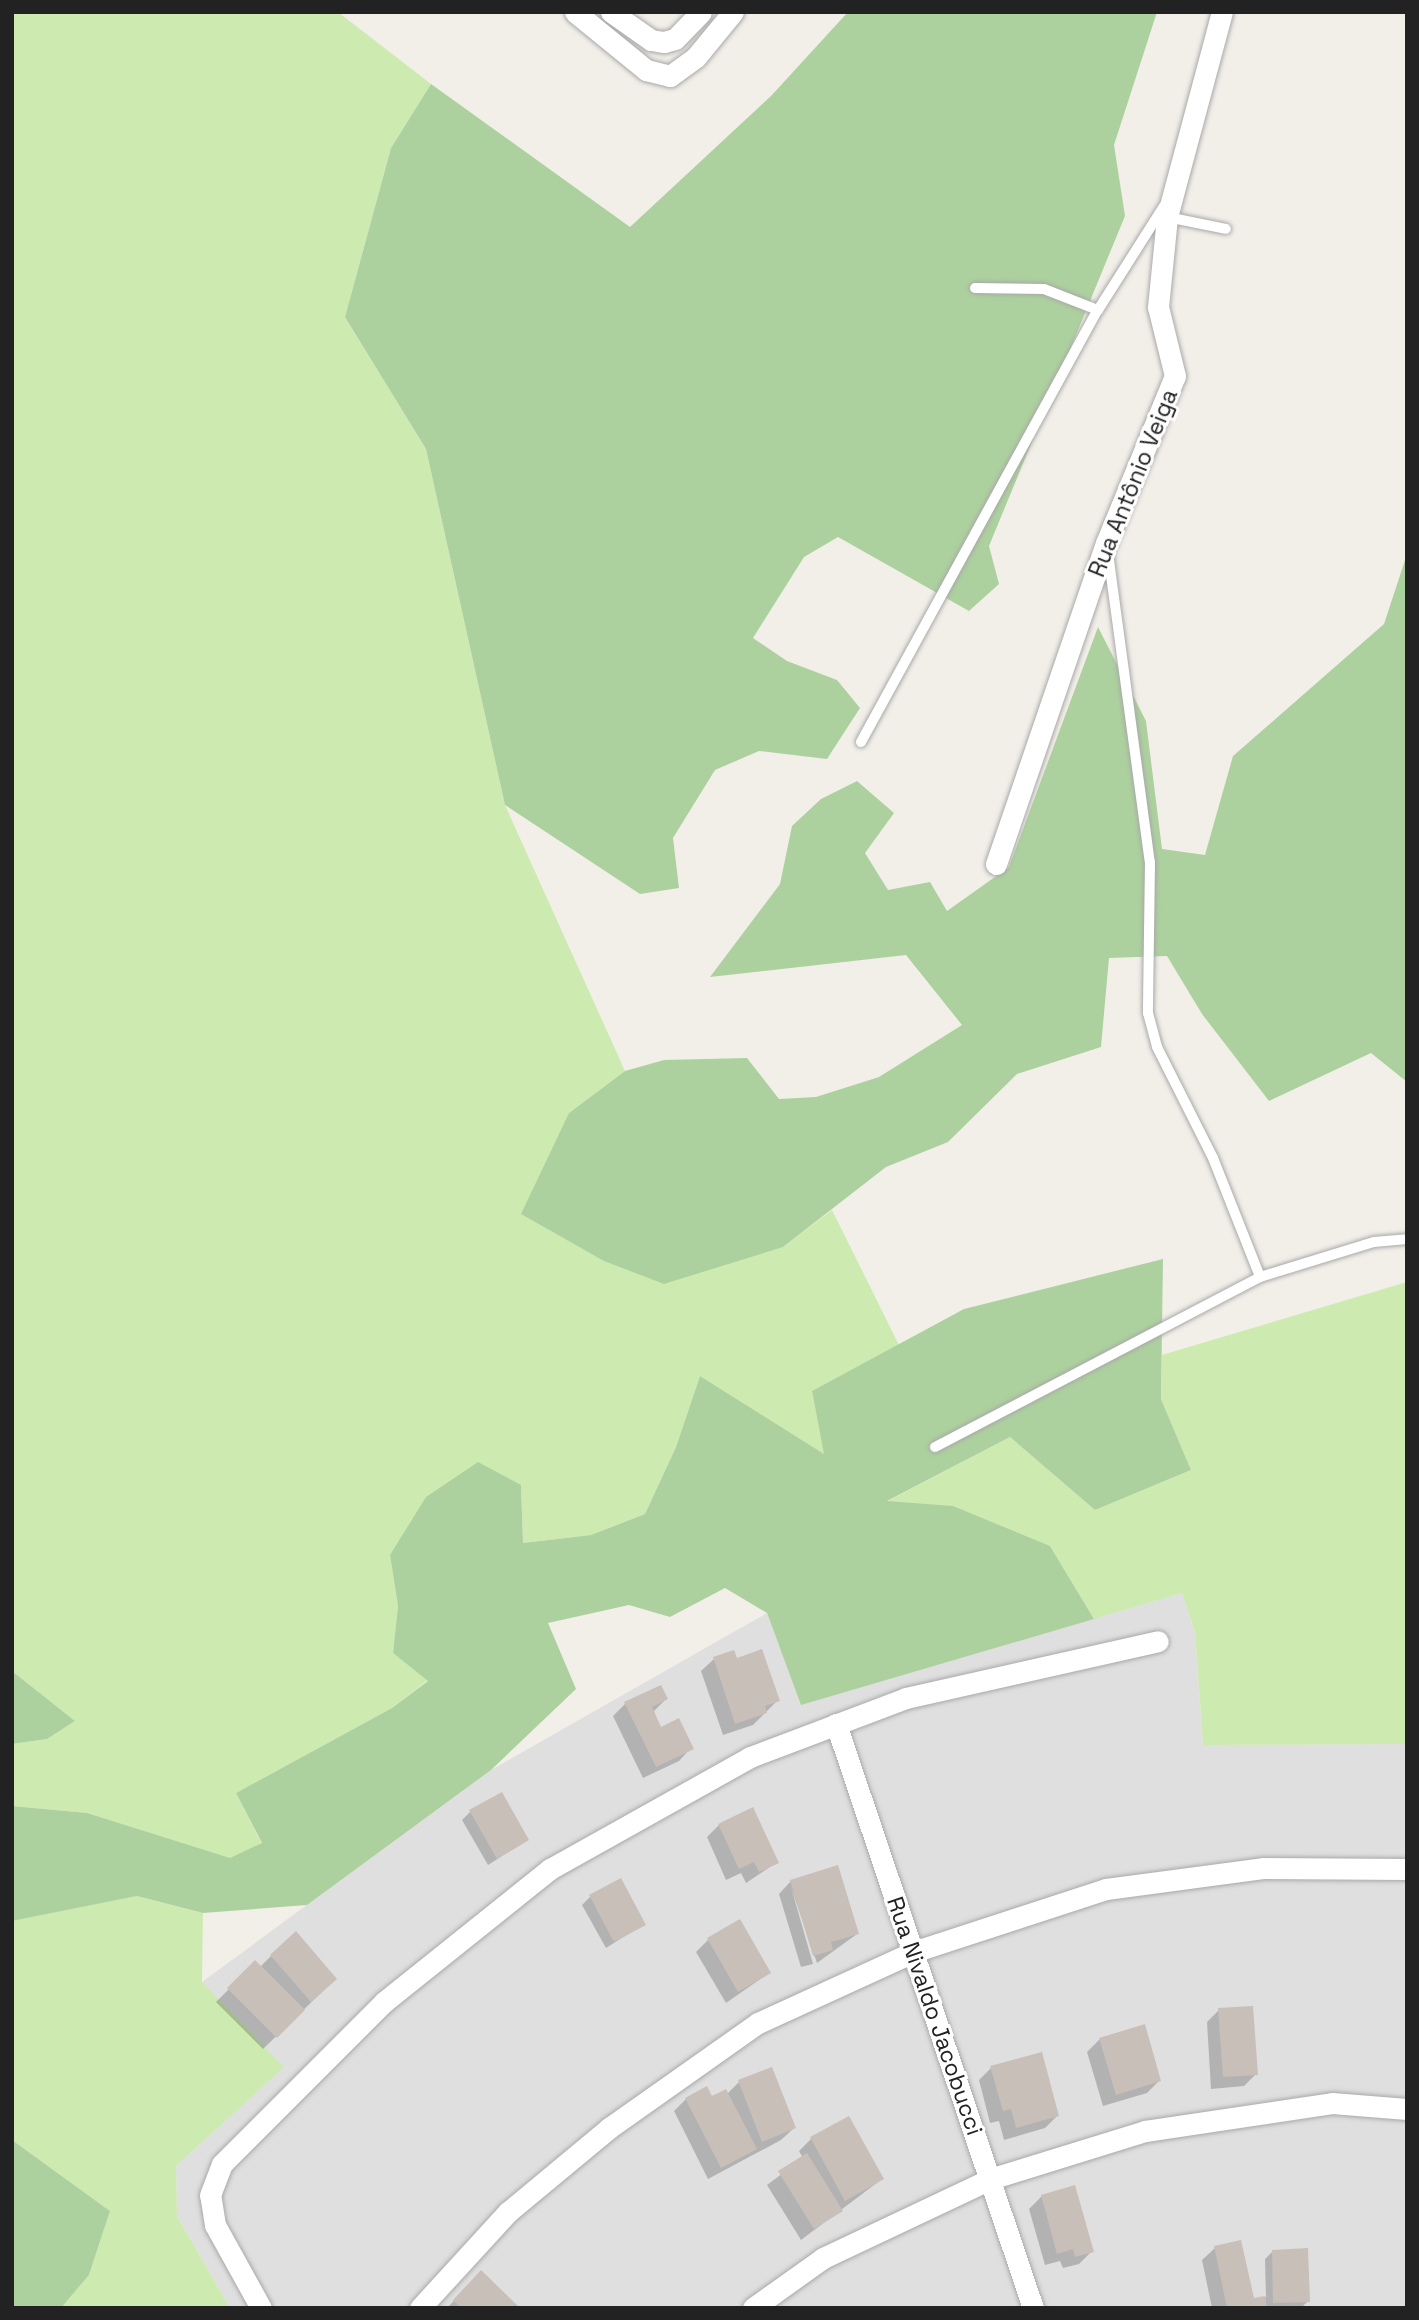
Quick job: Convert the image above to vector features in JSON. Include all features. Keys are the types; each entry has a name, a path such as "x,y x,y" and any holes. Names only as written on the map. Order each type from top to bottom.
{"street":[{"path":"575,12 646,70 670,76 696,57 733,12"},
{"path":"611,12 650,40 664,43 675,39 701,12"},
{"name":"Rua Antônio Veiga","path":"996,864 1106,543 1175,376 1158,307 1167,217 1223,12"},
{"path":"261,2308 215,2225 210,2195 222,2164 384,2002 550,1869 750,1757 836,1724 906,1698 1158,1641"},
{"name":"Rua Nivaldo Jacobucci","path":"836,1724 1033,2308"},
{"path":"419,2308 508,2211 609,2127 758,2023 914,1952 1106,1889 1263,1868 1407,1869"},
{"path":"752,2308 823,2258 990,2179 1145,2132 1332,2103 1407,2109"}],"lane":[{"path":"861,741 1098,310 1174,189"},
{"path":"1167,217 1226,229"},
{"path":"975,288 1044,289 1098,310"},
{"path":"1106,543 1150,862 1147,1013 1157,1047 1213,1158 1260,1277"},
{"path":"935,1447 1260,1277 1374,1242 1407,1239"}],"shaded area":[{"path":"1182,1593 1195,1632 1203,1745 1407,1744 1407,2308 230,2308 177,2216 176,2166 283,2067 202,1982 491,1770 767,1613 801,1704"}],"green space":[{"path":"12,12 338,12 431,84 391,148 345,317 426,449 505,805 625,1071 569,1113 783,1247 832,1210 899,1345 812,1391 825,1455 700,1376 676,1447 645,1514 591,1535 523,1543 521,1485 390,1555 398,1606 393,1653 428,1680 392,1708 236,1793 262,1844 230,1859 87,1813 12,1806 12,1744 47,1739 75,1721 12,1671"},
{"path":"848,12 1157,12 1114,145 1125,216 989,546 999,584 969,611 838,537 804,557 753,638 787,661 837,680 860,708 827,759 759,751 715,770 673,838 679,888 640,894 505,805 426,449 345,317 391,148 431,84 630,227 771,96"},
{"path":"1407,554 1407,1082 1371,1053 1269,1101 1202,1014 1167,956 1109,958 1101,1047 1017,1074 948,1142 886,1167 783,1247 664,1284 604,1261 521,1214 569,1113 625,1071 664,1060 747,1058 779,1099 816,1097 879,1077 962,1025 906,955 710,977 780,884 792,826 821,799 857,781 894,813 865,853 888,890 930,882 947,911 1009,867 1098,627 1146,721 1162,849 1205,855 1233,756 1384,624"},
{"path":"1163,1259 1161,1399 1191,1470 1095,1510 1010,1437 887,1501 953,1506 1050,1546 1094,1619 801,1705 767,1613 725,1588 670,1617 629,1605 548,1623 576,1689 491,1770 307,1905 203,1913 137,1896 12,1921 12,1806 87,1813 230,1858 262,1843 236,1793 392,1708 428,1681 393,1653 398,1606 390,1555 426,1497 478,1462 521,1485 523,1543 591,1535 645,1514 676,1447 700,1376 824,1454 812,1391 964,1309"},
{"path":"1407,1282 1407,1744 1203,1745 1195,1632 1182,1593 1094,1619 1050,1546 886,1502 1010,1437 1095,1510 1191,1470 1161,1399 1162,1355"},
{"path":"12,1671 75,1721 47,1739 12,1744"},
{"path":"137,1896 203,1913 202,1982 284,2067 176,2166 177,2216 230,2308 61,2308 89,2275 110,2211 12,2140 12,1921"},
{"path":"12,2140 110,2211 89,2275 61,2308 12,2308"}],"building":[{"path":"762,1649 780,1701 765,1706 767,1713 735,1724 713,1657 734,1650 737,1658"},
{"path":"661,1685 668,1699 652,1707 661,1727 679,1718 694,1749 656,1767 624,1702"},
{"path":"502,1792 529,1840 497,1859 469,1810"},
{"path":"753,1807 779,1863 759,1872 754,1862 739,1869 718,1824"},
{"path":"838,1865 859,1934 831,1942 833,1950 813,1956 790,1880"},
{"path":"621,1878 646,1925 614,1942 589,1895"},
{"path":"740,1919 771,1973 738,1992 707,1938"},
{"path":"296,1931 337,1979 311,2002 270,1955"},
{"path":"255,1960 305,2010 277,2038 227,1988"},
{"path":"1253,2006 1258,2075 1223,2077 1218,2008"},
{"path":"1145,2024 1161,2081 1116,2095 1099,2038"},
{"path":"1042,2052 1059,2116 1016,2128 1011,2109 1003,2111 990,2066"},
{"path":"772,2067 796,2128 762,2142 738,2080"},
{"path":"707,2086 712,2096 726,2089 757,2149 721,2168 685,2098"},
{"path":"849,2116 884,2179 845,2201 810,2137"},
{"path":"807,2153 843,2211 814,2229 778,2171"},
{"path":"1075,2185 1094,2252 1075,2257 1073,2249 1057,2254 1041,2195"},
{"path":"1241,2240 1254,2298 1265,2296 1267,2308 1227,2308 1214,2246"},
{"path":"1308,2248 1310,2302 1273,2303 1272,2250"},
{"path":"481,2270 520,2308 461,2308 453,2300"}]}
